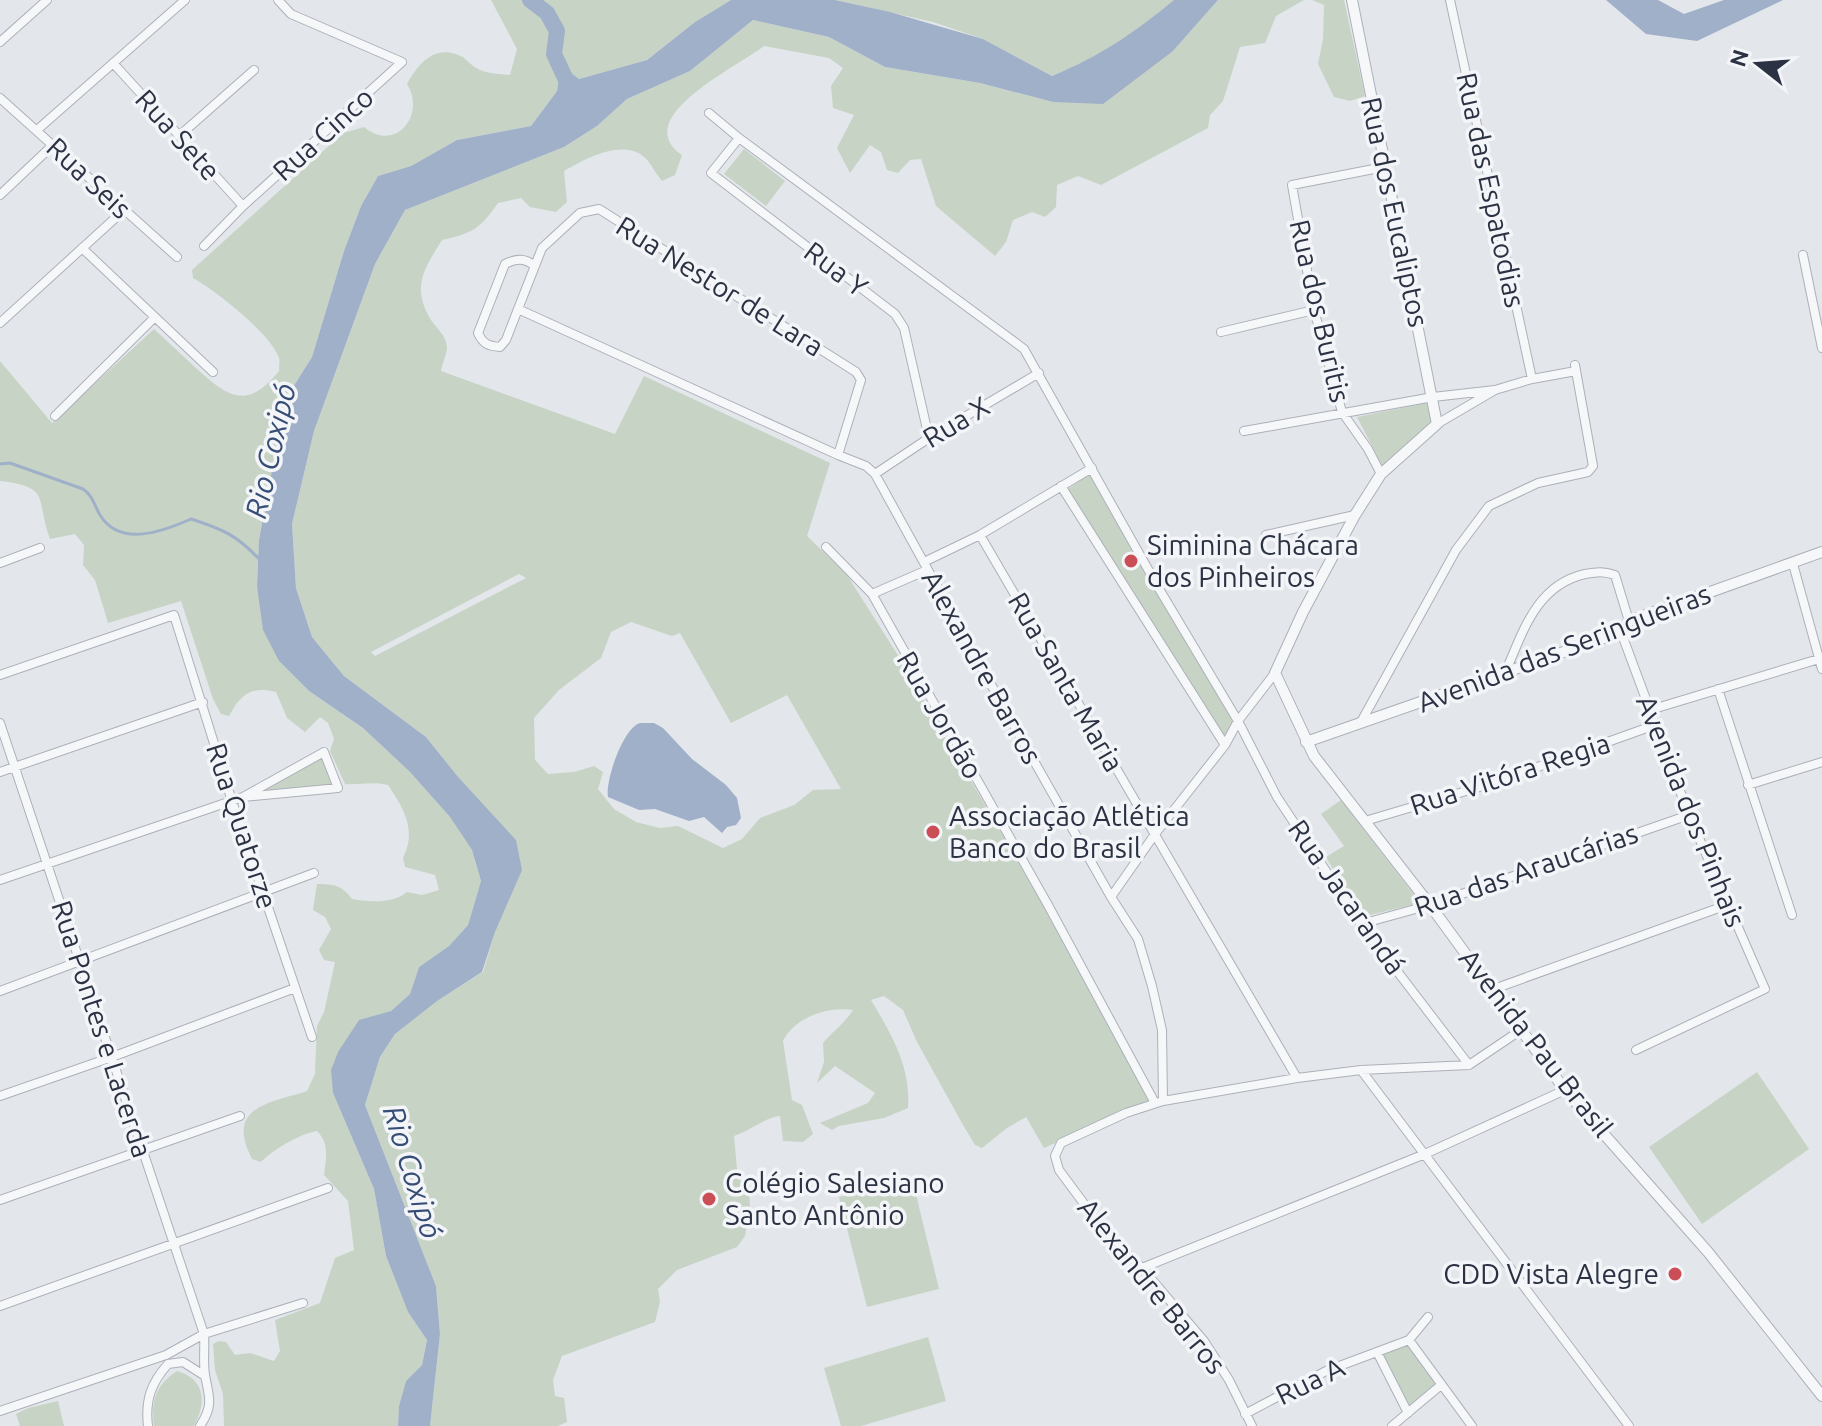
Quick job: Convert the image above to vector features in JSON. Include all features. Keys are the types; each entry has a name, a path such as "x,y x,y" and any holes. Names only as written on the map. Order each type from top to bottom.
{"street":[{"path":"0,42 47,0"},
{"path":"37,130 185,0"},
{"name":"Rua Cinco","path":"204,246 243,206 402,62 291,14 278,0"},
{"name":"Rua dos Eucaliptos","path":"1352,0 1437,424"},
{"name":"Rua das Espatodias","path":"1450,0 1532,379"},
{"name":"Rua Sete","path":"113,63 243,206"},
{"path":"179,136 254,70"},
{"name":"Rua Seis","path":"0,98 177,257"},
{"name":"Rua Jacarandá","path":"709,113 981,318 1017,341 1039,373 1158,587 1238,721 1277,797 1361,924 1469,1065"},
{"name":"Rua Y","path":"739,138 711,173 895,314 904,328 929,438"},
{"path":"0,195 54,144"},
{"name":"Rua dos Buritis","path":"1381,474 1342,412 1314,310 1292,185 1384,167"},
{"name":"Rua Nestor de Lara","path":"535,266 520,259 505,264 478,333 482,342 500,347 506,340 518,309 535,266 542,248 580,213 599,209 856,372 861,380 838,455"},
{"path":"0,323 123,211"},
{"path":"82,248 213,372"},
{"path":"1803,255 1822,348"},
{"path":"518,309 866,466 875,474"},
{"path":"1221,332 1314,310"},
{"path":"55,416 154,318"},
{"path":"1244,431 1433,397 1495,390 1575,368 1593,462 1588,472 1538,483 1489,506 1456,550 1361,722"},
{"name":"Rua X","path":"875,474 1039,373"},
{"path":"1111,897 1275,673 1303,612 1355,515 1381,474 1437,424 1495,390"},
{"path":"872,594 980,535 1092,468"},
{"name":"Alexandre Barros","path":"875,474 1111,897 1138,939 1152,986 1162,1030 1159,1102 1126,1113 1061,1143 1055,1156 1059,1170 1105,1232 1142,1268 1217,1360 1252,1426"},
{"path":"1061,486 1225,745"},
{"path":"1266,535 1355,515"},
{"name":"Rua Santa Maria","path":"980,535 1297,1078"},
{"name":"Rua Jordão","path":"826,547 872,594 1159,1102"},
{"path":"0,563 40,548"},
{"name":"Avenida das Seringueiras","path":"1306,742 1621,632 1629,621 1822,552"},
{"path":"1650,710 1821,662 1793,564"},
{"path":"1505,673 1538,603 1553,588 1572,577 1603,570 1615,575 1629,621"},
{"name":"Rua Quatorze","path":"0,675 174,615 232,801 312,1037"},
{"name":"Avenida dos Pinhais","path":"1621,632 1689,815 1765,989 1636,1050"},
{"name":"Avenida Pau Brasil","path":"1275,673 1306,742 1325,772 1430,905 1565,1090 1708,1252 1822,1396"},
{"path":"1718,689 1792,915"},
{"path":"0,772 203,702"},
{"name":"Rua Pontes e Lacerda","path":"0,723 204,1334 205,1376 210,1405 200,1426"},
{"name":"Rua Vitóra Regia","path":"1365,821 1479,787 1655,725"},
{"path":"0,880 243,797 324,752 338,788 243,797"},
{"path":"1748,785 1822,762"},
{"name":"Rua das Araucárias","path":"1361,924 1430,905 1689,815"},
{"path":"0,991 314,873"},
{"path":"1491,990 1727,905"},
{"path":"0,1096 295,988"},
{"path":"1159,1102 1361,1070 1469,1065 1521,1030"},
{"path":"1361,1070 1629,1426"},
{"path":"1142,1268 1425,1154 1565,1090"},
{"path":"0,1200 240,1116"},
{"path":"0,1306 328,1188"},
{"path":"0,1411 167,1360 204,1334 303,1303"},
{"name":"Rua A","path":"1245,1414 1326,1371 1409,1340 1428,1317"},
{"path":"1409,1340 1472,1426"},
{"name":"Rua A","path":"1377,1352 1408,1413"},
{"path":"167,1360 183,1362 205,1376"},
{"path":"148,1426 148,1394 167,1360"},
{"path":"1392,1426 1441,1385"}],"green space":[{"path":"491,0 731,0 695,22 647,60 579,79 561,65 557,91 531,126 457,140 411,166 378,176 361,206 344,251 312,357 285,400 259,540 257,586 279,661 309,691 363,728 410,772 450,817 472,850 481,881 468,925 449,946 419,967 410,994 391,1011 359,1021 333,1093 374,1189 386,1256 408,1312 427,1340 422,1365 406,1381 399,1406 398,1426 224,1426 223,1394 215,1370 213,1344 226,1342 235,1355 250,1353 274,1361 280,1351 275,1320 320,1303 335,1258 354,1250 348,1201 324,1175 325,1146 317,1131 287,1143 261,1162 252,1159 245,1141 247,1118 254,1111 263,1105 307,1091 315,1074 317,1026 324,1012 335,962 324,960 319,950 331,929 325,917 313,910 317,884 337,886 352,899 373,901 395,899 407,892 422,895 439,890 435,875 405,867 403,858 409,829 388,785 345,784 330,751 334,739 328,723 320,717 305,732 287,718 276,692 267,690 253,691 238,702 229,716 221,714 213,699 181,601 108,623 95,580 83,565 84,545 75,534 50,539 35,492 28,487 0,481 0,361 52,423 154,329 196,368 228,392 247,395 268,384 279,371 279,358 274,348 241,314 193,278 192,270 343,133 364,127 387,136 405,126 413,107 407,84 429,57 453,53 482,71 510,75 517,49"},
{"path":"835,0 1174,0 1116,43 1052,76 983,39 933,22"},
{"path":"1218,0 1304,0 1276,16 1265,43 1240,47 1223,101 1210,115 1208,128 1101,185 1078,176 1057,185 1056,207 1045,217 1032,212 1013,220 1006,242 995,256 936,206 921,159 910,160 898,173 887,170 881,152 870,145 850,173 837,148 854,115 833,108 831,86 843,68 829,58 764,46 693,94 678,110 669,125 669,141 682,155 675,175 662,181 646,158 634,151 602,153 564,171 567,202 556,212 530,207 521,198 498,203 475,229 442,240 425,269 422,298 431,320 446,343 441,371 615,434 644,376 830,463 807,536 847,575 899,657 1064,941 1150,1100 1044,1148 1026,1117 982,1148 975,1145 963,1125 903,1010 884,996 871,1000 893,1039 903,1065 908,1108 884,1118 832,1130 820,1123 868,1103 875,1093 835,1066 817,1083 824,1062 823,1043 853,1010 833,1010 813,1015 795,1025 783,1041 792,1100 802,1105 813,1134 803,1142 783,1141 780,1116 734,1136 737,1169 749,1188 750,1208 745,1236 737,1247 677,1270 658,1289 660,1302 655,1322 562,1356 553,1380 555,1396 564,1398 567,1422 558,1426 430,1426 440,1334 436,1286 365,1105 380,1057 395,1034 436,1001 483,972 495,932 459,778 426,737 344,676 312,637 296,588 292,524 314,431 375,264 405,210 564,147 597,126 627,99 690,71 753,20 829,37 885,67 980,83 1053,102 1173,51","holes":["519,574 526,578 375,656 371,652","631,622 672,636 680,633 731,723 787,695 841,789 813,790 794,805 760,818 742,839 723,848 678,826 660,828 636,822 614,809 598,789 603,772 594,766 574,772 548,774 535,760 534,718 559,690 601,658 611,632"]},
{"path":"1312,0 1344,0 1365,96 1350,101 1334,97 1318,64 1323,39 1324,5"},
{"path":"744,149 785,181 766,206 724,174"},
{"path":"1431,402 1434,422 1383,467 1357,417"},
{"path":"1090,474 1235,721 1225,737 1068,489"},
{"path":"323,754 335,786 251,795"},
{"path":"1341,800 1420,903 1361,917 1326,857 1344,846 1321,814"},
{"path":"1757,1072 1809,1149 1702,1224 1649,1147"},
{"path":"912,1178 939,1289 867,1307 839,1197"},
{"path":"928,1337 946,1401 861,1426 841,1426 824,1368"},
{"path":"1408,1343 1437,1385 1408,1410 1379,1354"},
{"path":"177,1371 193,1380 201,1392 198,1417 194,1426 154,1426 156,1395 164,1382"},
{"path":"58,1401 64,1426 20,1426 16,1414"}],"water":[{"name":"Rio Coxipó","path":"731,0 835,0 890,12 983,39 1052,76 1116,43 1174,0 1218,0 1173,51 1103,104 1053,102 980,83 885,67 829,37 753,20 690,71 627,99 597,126 564,147 405,210 375,264 314,431 292,524 296,588 312,637 344,676 426,737 516,840 522,870 495,932 482,972 437,1001 395,1034 380,1057 365,1105 436,1286 440,1334 430,1426 398,1426 399,1406 406,1381 422,1365 427,1340 408,1312 386,1256 374,1189 333,1093 331,1070 338,1052 359,1020 391,1011 410,994 419,967 449,946 468,925 481,881 472,850 450,817 410,772 363,728 309,691 279,661 263,630 257,586 259,540 285,400 312,357 344,251 361,206 378,176 411,166 457,140 531,126 557,91 561,65 579,79 647,60 695,22"},
{"path":"1606,0 1658,0 1684,14 1724,0 1783,0 1697,41 1646,34"},
{"path":"640,723 654,723 663,728 692,759 726,785 737,798 741,818 736,825 727,827 722,833 704,817 689,821 655,809 639,810 608,797 609,779 616,756 627,734"}],"waterway":[{"path":"530,0 547,13 557,31 554,54 568,84"},
{"path":"0,464 10,463 83,489 100,515 119,531 130,534 156,532 191,519 229,534 261,561"}],"place":[{"name":"Siminina Chácara dos Pinheiros","path":"1131,561"},
{"name":"Associação Atlética Banco do Brasil","path":"933,832"},
{"name":"Colégio Salesiano Santo Antônio","path":"709,1199"},
{"name":"CDD Vista Alegre","path":"1675,1274"}]}
